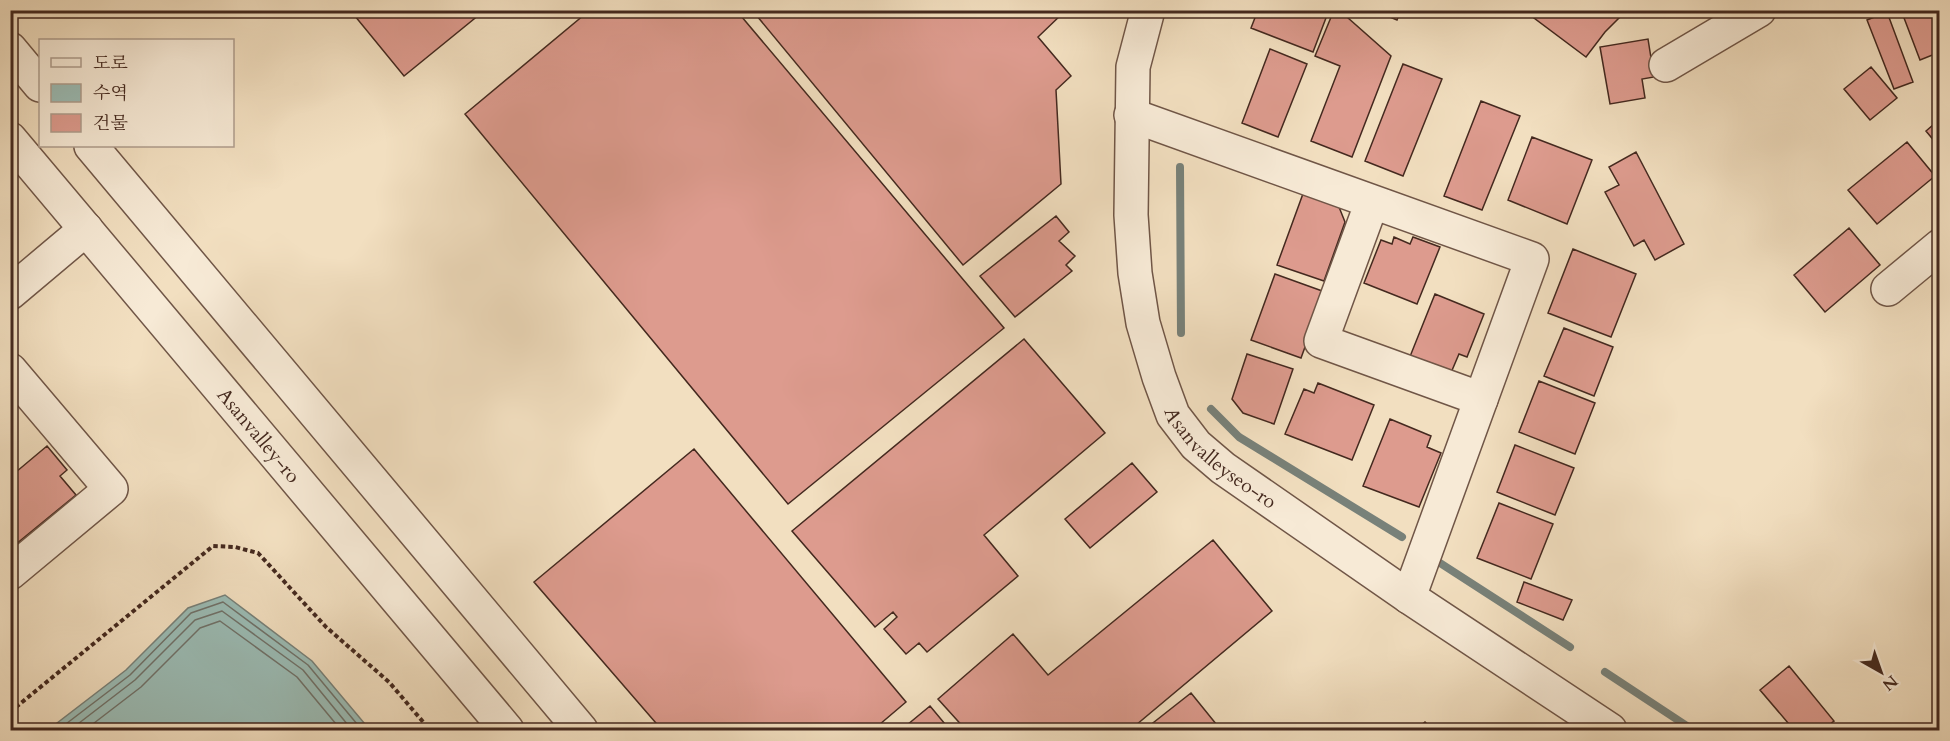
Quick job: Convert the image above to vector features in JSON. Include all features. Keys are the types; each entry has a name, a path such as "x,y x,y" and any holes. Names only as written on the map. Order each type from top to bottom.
{"street":[{"name":"Asanvalleyseo-ro","path":"1148,10 1133,67 1131,215 1135,273 1143,323 1173,415 1196,446 1223,468 1409,597 1610,730"},
{"path":"1666,64 1759,10"},
{"path":"10,49 39,84"},
{"path":"1131,115 1532,259 1409,597"},
{"name":"Asanvalley-ro","path":"10,139 507,730"},
{"path":"92,147 581,730"},
{"path":"1372,201 1321,341 1481,399"},
{"path":"10,293 86,229"},
{"path":"1888,289 1940,246"},
{"path":"10,370 111,489 10,573"}],"path":[{"path":"10,712 213,546 235,547 258,553 326,627 389,682 430,730"}],"water":[{"path":"225,595 312,661 370,730 48,730 126,670 188,608"}],"building":[{"path":"350,10 485,10 404,76"},
{"path":"590,10 736,10 1004,328 788,504 465,114"},
{"path":"752,10 1062,10 1064,12 1038,37 1071,76 1056,90 1061,184 963,265"},
{"path":"1258,10 1329,10 1313,52 1251,28"},
{"path":"1334,10 1339,10 1391,56 1352,157 1311,141 1340,66 1315,56"},
{"path":"1373,10 1401,10 1397,20"},
{"path":"1533,10 1582,10 1585,13 1587,10 1627,10 1605,32 1586,57 1530,15"},
{"path":"1901,10 1940,10 1940,52 1920,60"},
{"path":"1887,12 1913,82 1894,89 1867,20"},
{"path":"1648,39 1654,77 1642,79 1645,98 1610,104 1600,47"},
{"path":"1270,49 1307,64 1278,137 1242,123"},
{"path":"1403,64 1442,79 1403,176 1365,161"},
{"path":"1871,67 1897,98 1870,120 1844,89"},
{"path":"1481,101 1520,116 1482,210 1444,196"},
{"path":"1940,119 1940,148 1926,131"},
{"path":"1532,137 1592,160 1567,224 1508,200"},
{"path":"1907,142 1935,176 1877,224 1848,190"},
{"path":"1636,152 1684,244 1655,260 1644,240 1634,246 1605,192 1619,185 1609,167"},
{"path":"1304,191 1337,202 1345,222 1324,281 1277,265"},
{"path":"1056,216 1069,232 1059,241 1075,256 1066,265 1072,271 1015,317 980,276"},
{"path":"1849,228 1880,265 1825,312 1794,275"},
{"path":"1394,237 1410,244 1413,237 1440,247 1417,304 1364,283 1381,240 1392,244"},
{"path":"1573,249 1636,274 1611,337 1548,313"},
{"path":"1275,274 1325,292 1301,358 1251,340"},
{"path":"1435,294 1484,314 1467,357 1459,354 1450,375 1409,359"},
{"path":"1564,328 1613,347 1594,396 1544,376"},
{"path":"1024,339 1105,433 984,535 1018,576 927,652 919,643 906,654 884,629 897,617 893,612 875,627 792,531"},
{"path":"1247,354 1293,369 1274,424 1243,413 1232,399"},
{"path":"1539,381 1595,403 1575,454 1519,432"},
{"path":"1318,383 1374,405 1352,460 1285,434 1304,389 1314,393"},
{"path":"1390,419 1431,436 1427,447 1441,453 1419,507 1363,486"},
{"path":"1515,445 1574,468 1555,515 1497,492"},
{"path":"47,446 67,470 60,476 76,495 10,549 10,477"},
{"path":"694,449 906,702 873,730 662,730 534,582"},
{"path":"1132,463 1157,492 1090,548 1065,519"},
{"path":"1499,503 1553,524 1531,579 1477,558"},
{"path":"1213,540 1272,611 1130,730 966,730 938,699 1013,634 1048,675"},
{"path":"1524,582 1572,600 1563,620 1517,602"},
{"path":"1789,666 1834,721 1822,730 1794,730 1760,690"},
{"path":"1191,693 1221,730 1144,730"},
{"path":"930,706 950,730 901,730"},
{"path":"1425,722 1433,730 1415,730"}],"waterway":[{"path":"1180,167 1181,333"},
{"path":"1211,409 1239,437 1402,537"},
{"path":"1440,563 1570,647"},
{"path":"1605,672 1693,730"}]}
